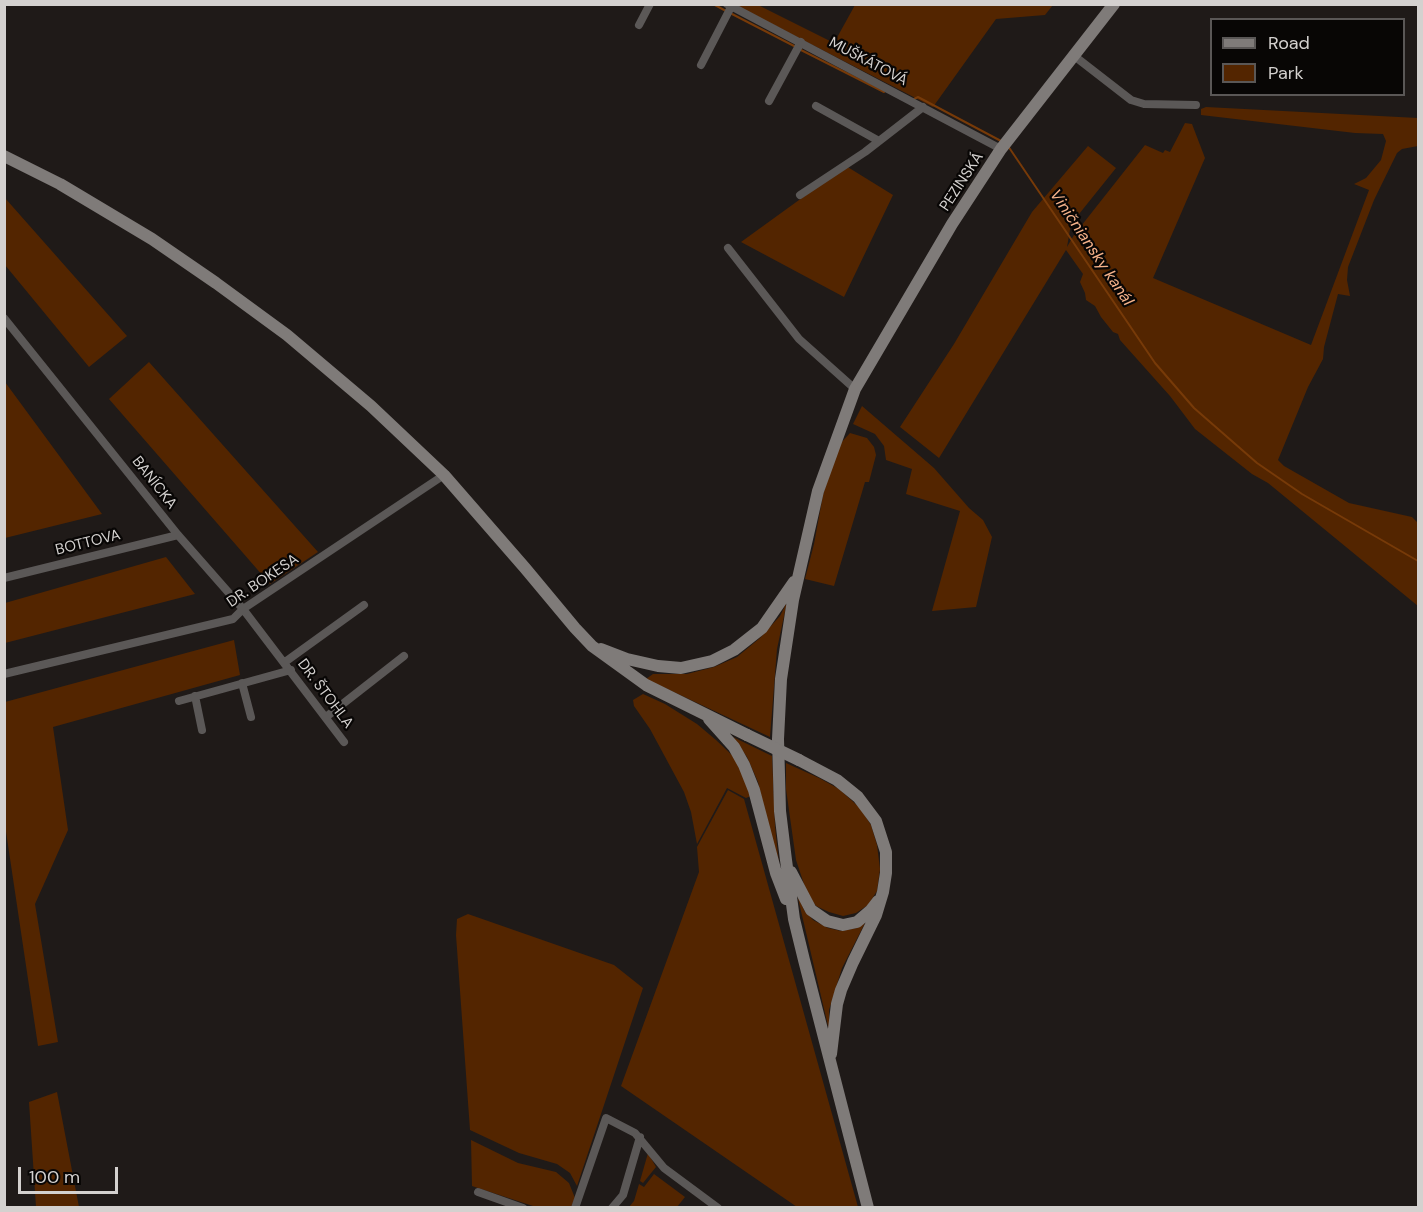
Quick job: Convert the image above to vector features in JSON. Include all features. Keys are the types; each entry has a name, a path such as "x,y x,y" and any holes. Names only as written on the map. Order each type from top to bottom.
{"main road":[{"name":"PEZINSKÁ","path":"794,919 778,768 781,679 788,626 818,491 855,389 917,282 1004,145 1114,4"},
{"path":"4,156 60,184 185,261 250,306 326,366 444,475 592,646 646,685 799,760 846,786 863,802 873,815 882,834 886,852 886,873 876,915 843,984 837,1004 831,1061"},
{"path":"592,646 658,666 681,668 712,661 734,650 762,628 800,573"},
{"path":"704,714 734,747 754,790 776,873 794,919 868,1208"},
{"path":"786,860 811,910 827,921 843,925 857,922 871,910 883,892"}],"street":[{"path":"639,25 650,4"},
{"name":"MUŠKÁTOVÁ","path":"701,65 729,6 924,107 1004,145"},
{"path":"769,100 801,42"},
{"path":"1073,56 1131,100 1144,104 1196,105"},
{"path":"816,106 879,141"},
{"path":"800,195 865,152 924,107"},
{"path":"728,248 799,339 855,389"},
{"name":"BANÍCKA","path":"4,318 178,535 243,609 285,662"},
{"name":"DR. BOKESA","path":"4,674 233,619 243,609 444,475"},
{"name":"BOTTOVA","path":"4,578 178,535"},
{"path":"285,662 364,605"},
{"path":"326,717 405,656"},
{"name":"DR. ŠTOHLA","path":"285,662 344,742"},
{"path":"179,701 291,670"},
{"path":"242,683 251,717"},
{"path":"195,696 202,729"},
{"path":"575,1208 606,1118 640,1137 664,1168 718,1208"},
{"path":"612,1208 623,1195 640,1137"},
{"path":"478,1192 523,1208"}],"green space":[{"path":"735,5 758,5 834,43 855,5 1053,5 1045,15 996,19 933,107"},
{"path":"1206,107 1418,118 1418,146 1402,149 1397,153 1374,200 1348,267 1347,280 1350,296 1338,294 1323,359 1308,387 1278,460 1284,466 1349,503 1412,517 1418,523 1418,606 1268,483 1252,474 1195,429 1170,396 1120,340 1118,334 1113,332 1095,306 1086,300 1080,282 1083,274 1066,250 939,458 900,427 954,344 1032,212 1088,146 1116,168 1071,224 1067,247 1145,145 1163,153 1165,150 1170,152 1185,123 1192,124 1205,158 1153,278 1311,345 1369,190 1354,184 1366,178 1381,160 1386,141 1383,134 1355,133 1201,115 1201,109"},
{"path":"846,166 893,195 844,297 741,242"},
{"path":"5,198 127,336 89,367 5,265"},
{"path":"149,362 318,552 270,584 109,399"},
{"path":"5,382 102,514 5,538"},
{"path":"862,406 934,468 969,508 983,520 992,537 976,607 932,611 960,511 906,494 912,469 886,460 884,446 875,434 853,424"},
{"path":"850,433 867,438 874,447 876,455 869,482 865,482 834,586 805,579 823,495 838,446"},
{"path":"166,557 195,594 5,643 5,603"},
{"path":"787,602 777,649 770,737 646,679 653,674 687,674 714,667 737,657 760,638 780,616"},
{"path":"234,640 240,675 53,727 68,830 35,904 58,1042 38,1046 5,825 5,702"},
{"path":"643,694 665,704 697,724 716,740 735,758 751,796 746,798 727,788 697,844 691,812 684,792 650,729 634,706 633,700"},
{"path":"733,737 772,756 780,874 758,782 747,757"},
{"path":"786,763 839,789 860,808 871,825 877,845 880,869 877,891 868,905 856,913 843,916 829,912 816,906 807,893 796,860 786,789"},
{"path":"728,790 744,799 858,1207 797,1207 621,1086 699,872 697,847"},
{"path":"797,894 804,910 813,920 828,928 841,931 857,928 865,923 842,968 829,1010 829,1030"},
{"path":"468,914 614,965 643,988 577,1186 570,1173 557,1164 519,1153 470,1130 456,935 457,919"},
{"path":"57,1092 79,1207 36,1207 29,1102"},
{"path":"471,1140 518,1163 556,1172 569,1183 575,1198 571,1207 536,1207 472,1186"},
{"path":"648,1153 656,1167 643,1183 640,1181"},
{"path":"654,1174 685,1197 677,1207 629,1207 634,1201 639,1184 644,1187"}],"waterway":[{"name":"Viničniansky kanál","path":"713,4 726,11"},
{"name":"Viničniansky kanál","path":"732,14 796,47"},
{"name":"Viničniansky kanál","path":"801,50 884,92"},
{"name":"Viničniansky kanál","path":"914,99 918,97 1001,141"},
{"name":"Viničniansky kanál","path":"1008,146 1155,363 1194,408 1257,463 1302,494 1418,561"}]}
